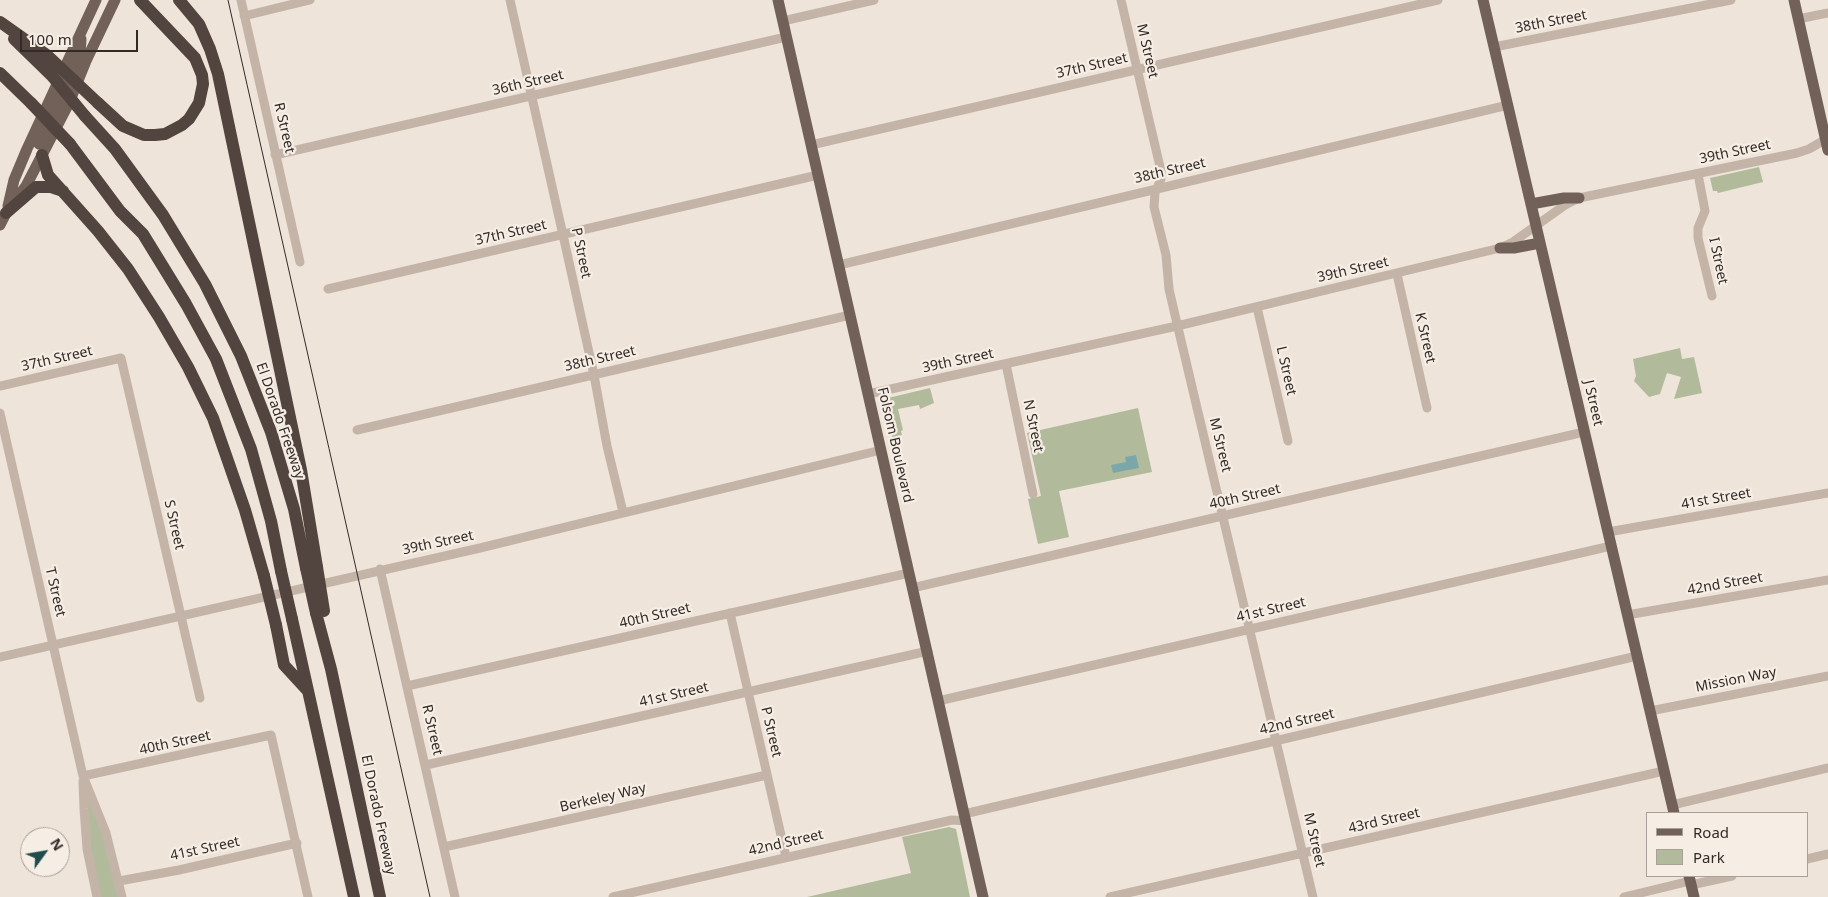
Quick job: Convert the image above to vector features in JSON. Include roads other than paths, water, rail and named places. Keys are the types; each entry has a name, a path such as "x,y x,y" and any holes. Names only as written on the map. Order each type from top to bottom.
{"highway":[{"path":"0,23 48,56 123,126 144,135 165,134 189,119 199,103 203,84 202,75 195,58 183,43 140,0"},
{"path":"179,0 199,24 218,74 301,470 312,568"},
{"name":"El Dorado Freeway","path":"0,23 52,76 115,149 163,215 205,284 241,356 271,432 312,568 331,669 380,897"},
{"path":"0,73 70,144 120,211 143,234 186,304 216,359 252,449 271,521 354,897"},
{"path":"42,155 48,175 128,268 160,317 188,366 213,418 245,510 264,576 284,665 309,692"},
{"path":"6,213 36,186 51,186 64,192"}],"main road":[{"path":"6,213 14,180 27,149 96,0"},
{"path":"0,225 6,213 26,186 69,103 86,61 115,0"},
{"name":"Folsom Boulevard","path":"778,0 983,897"},
{"name":"J Street","path":"1483,0 1673,809"},
{"path":"1794,0 1827,143"},
{"path":"42,155 38,146 80,56 81,33"},
{"path":"1531,204 1564,198 1579,198"},
{"path":"1500,248 1514,248 1540,243"},
{"path":"1690,881 1694,897"}],"street":[{"name":"R Street","path":"240,0 300,262"},
{"path":"244,16 310,0"},
{"name":"P Street","path":"510,0 623,512"},
{"path":"783,21 874,0"},
{"name":"M Street","path":"1121,0 1161,170 1161,178 1156,188 1154,207 1166,255 1169,289 1313,897"},
{"name":"37th Street","path":"811,145 1438,0"},
{"name":"38th Street","path":"1494,47 1731,0"},
{"path":"1798,19 1828,13"},
{"name":"36th Street","path":"276,155 786,37"},
{"name":"38th Street","path":"839,265 1508,104"},
{"name":"39th Street","path":"868,394 1177,326 1500,248 1513,242 1565,205 1579,198 1797,153 1827,143"},
{"name":"I Street","path":"1698,174 1705,211 1698,228 1698,238 1712,296"},
{"name":"37th Street","path":"328,289 818,175"},
{"name":"K Street","path":"1396,274 1427,408"},
{"name":"L Street","path":"1257,307 1288,441"},
{"name":"38th Street","path":"356,430 850,315"},
{"name":"37th Street","path":"0,386 121,358"},
{"name":"S Street","path":"121,358 200,698"},
{"name":"N Street","path":"1006,364 1033,494"},
{"name":"T Street","path":"0,413 84,776 101,818 112,853 122,897"},
{"name":"40th Street","path":"912,588 1584,432"},
{"name":"39th Street","path":"0,657 480,548 881,450"},
{"name":"41st Street","path":"1608,532 1828,493"},
{"name":"41st Street","path":"938,701 1611,546"},
{"name":"R Street","path":"380,570 455,897"},
{"name":"40th Street","path":"407,686 908,573"},
{"name":"42nd Street","path":"1627,615 1828,580"},
{"name":"P Street","path":"730,613 786,857"},
{"name":"41st Street","path":"426,764 928,651"},
{"name":"42nd Street","path":"612,897 965,818 1276,741 1637,656"},
{"name":"Mission Way","path":"1650,711 1828,676"},
{"name":"40th Street","path":"84,776 272,735 297,843"},
{"path":"1673,809 1828,768"},
{"name":"43rd Street","path":"1110,897 1664,771"},
{"name":"Berkeley Way","path":"444,847 767,775"},
{"name":"T Street","path":"84,776 87,849 97,897"},
{"path":"297,843 308,897"},
{"name":"41st Street","path":"119,881 179,870 297,843"},
{"path":"1808,859 1828,854"},
{"path":"1624,897 1690,881 1724,877"}],"water":[{"path":"1136,455 1139,468 1113,473 1111,465 1126,462 1125,457"}],"tram line":[{"path":"228,0 430,897"}]}
